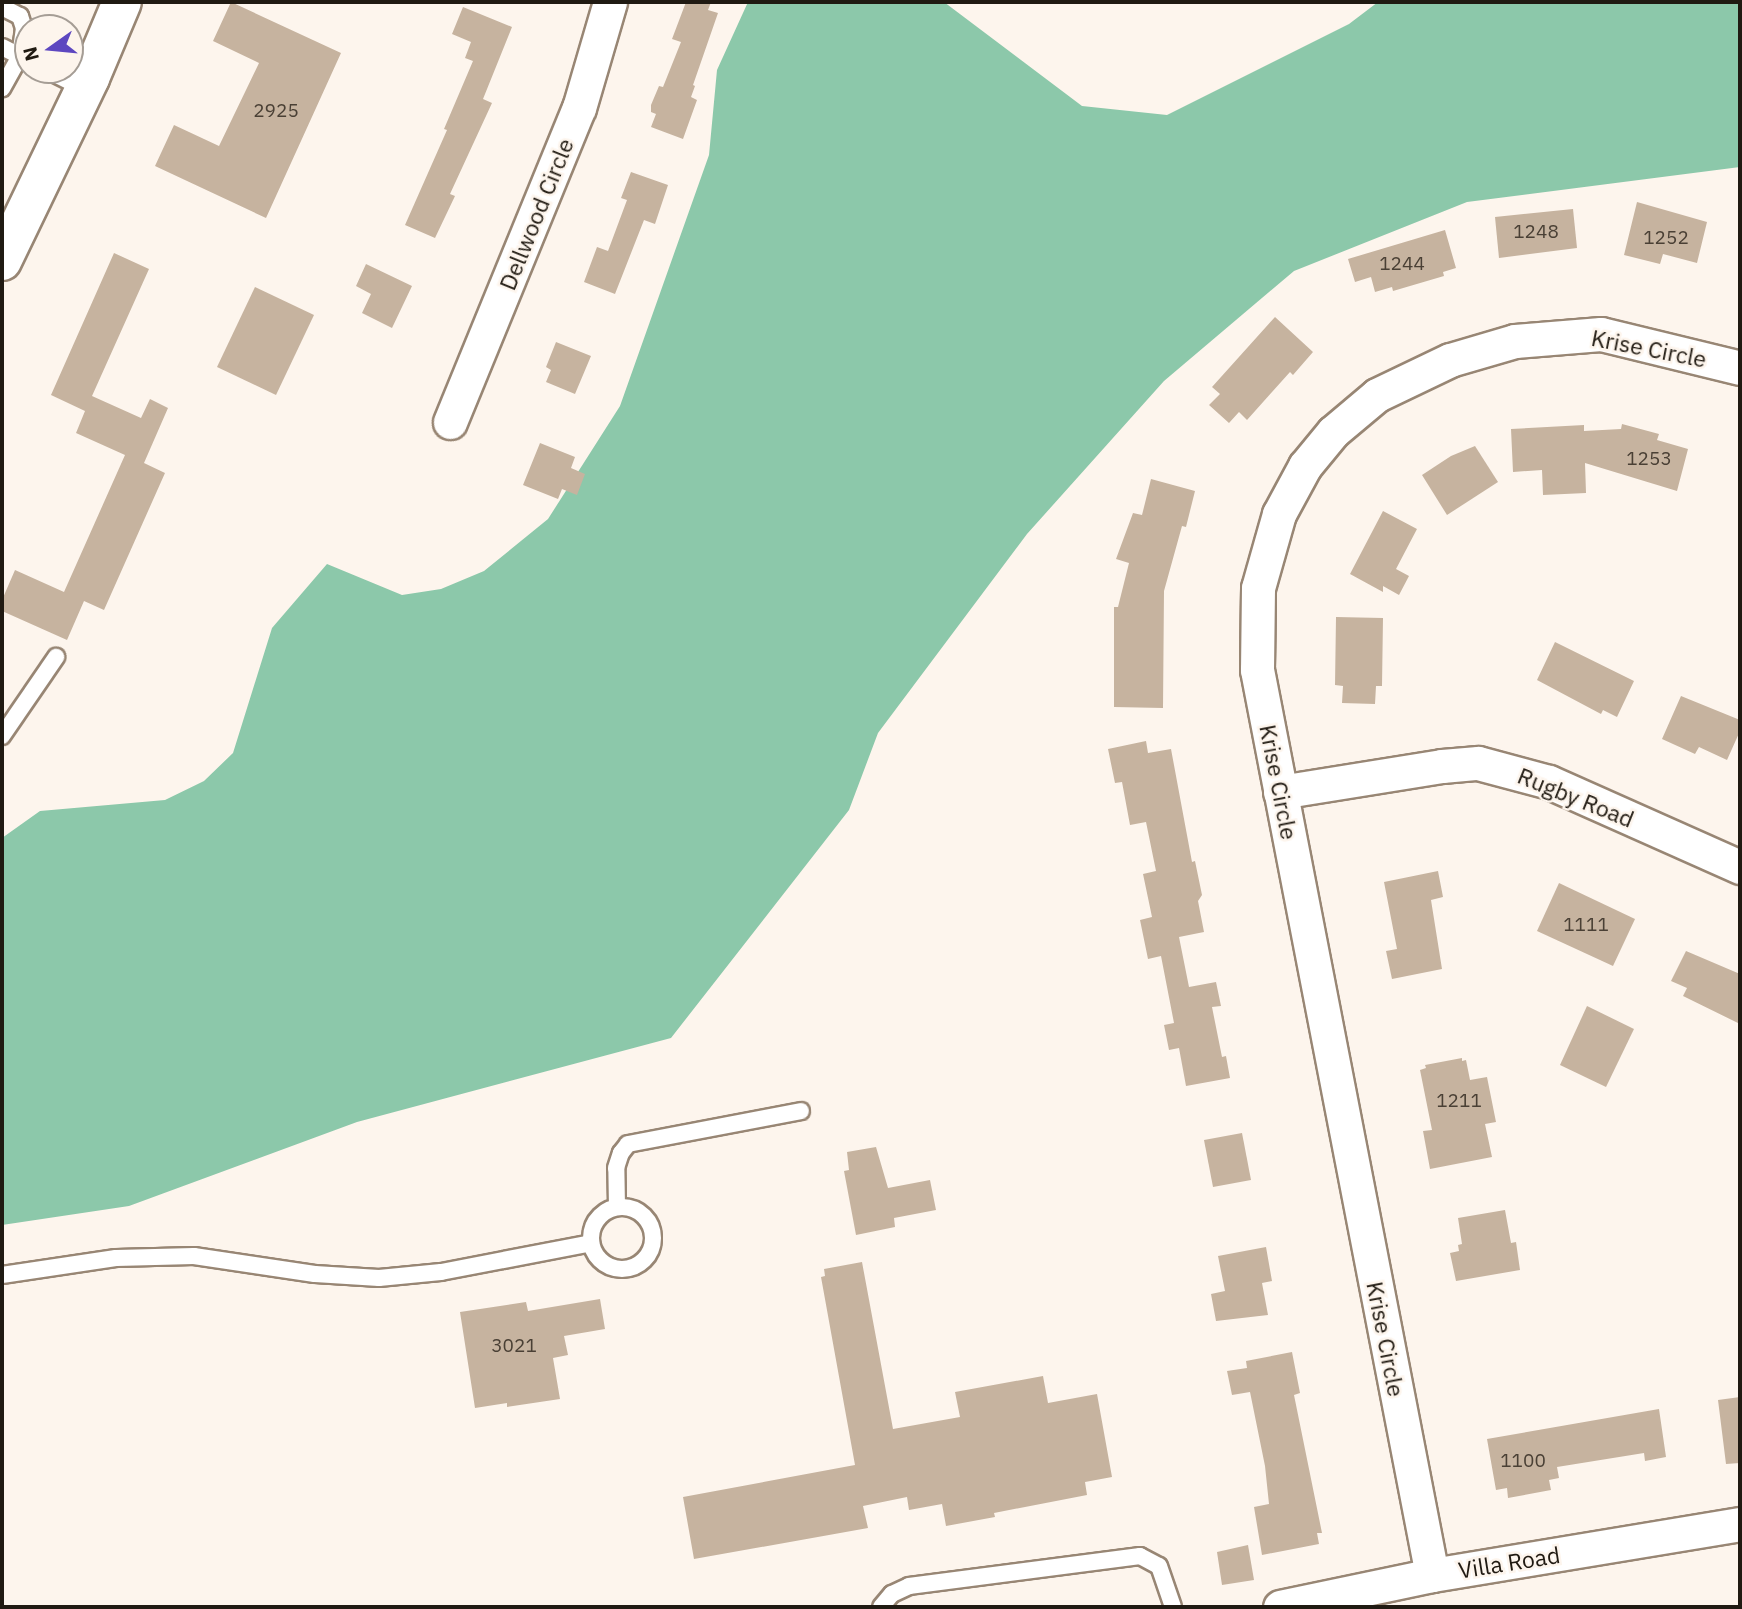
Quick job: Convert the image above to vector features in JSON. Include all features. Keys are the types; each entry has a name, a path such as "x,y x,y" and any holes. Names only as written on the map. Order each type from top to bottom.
{"main road":[{"path":"6,242 85,89 122,2"}],"street":[{"name":"Dellwood Circle","path":"450,422 579,108 610,2"},
{"name":"Krise Circle","path":"1432,1575 1257,670 1258,588 1279,514 1306,466 1333,432 1377,395 1450,360 1515,341 1601,334 1740,368"},
{"name":"Rugby Road","path":"1280,792 1441,766 1478,763 1549,782 1740,867"},
{"name":"Villa Road","path":"1280,1607 1432,1575 1740,1524"}],"lane":[{"path":"2,88 14,72"},
{"path":"75,84 85,89"},
{"path":"2,736 55,657"},
{"path":"617,1207 616,1168 628,1144 801,1111"},
{"path":"617,1207 641,1212 654,1233 648,1257 627,1270 615,1269 595,1255 591,1243 597,1219 617,1207"},
{"path":"2,1275 116,1258 194,1256 314,1274 379,1278 440,1272 591,1243"},
{"path":"881,1607 892,1594 909,1586 1140,1556 1159,1566 1173,1607"}],"green space":[{"path":"748,2 944,2 1082,106 1167,115 1349,24 1378,2 1740,2 1740,167 1467,202 1294,271 1164,381 1027,534 878,733 849,810 671,1038 357,1122 129,1206 2,1225 2,838 40,811 165,800 204,781 233,753 272,628 327,564 402,595 441,589 484,571 548,519 620,406 709,155 717,70"}],"building":[{"path":"231,2 341,53 266,218 155,166 174,125 219,146 259,63 213,41"},
{"path":"686,2 711,2 708,10 718,13 693,85 695,86 691,97 697,100 683,139 651,127 656,114 651,112 651,105 659,86 663,87 681,42 672,39"},
{"path":"463,7 512,27 483,99 492,103 450,194 455,196 435,238 405,225 447,130 444,129 473,61 465,58 471,42 452,34"},
{"path":"631,172 668,185 655,224 644,220 615,294 584,282 597,247 608,251 627,200 621,198"},
{"path":"1637,202 1707,222 1697,263 1663,254 1660,264 1624,255"},
{"path":"1573,209 1577,248 1499,258 1495,217"},
{"path":"1445,230 1456,268 1443,272 1444,276 1393,291 1392,287 1375,292 1371,277 1355,282 1348,259"},
{"path":"114,253 149,269 92,396 141,418 150,399 168,408 144,463 165,473 104,610 84,601 67,640 2,611 2,600 15,570 64,592 125,455 76,433 85,411 51,395"},
{"path":"366,264 412,286 392,328 362,313 371,294 356,286"},
{"path":"255,287 314,315 276,395 217,367"},
{"path":"1275,317 1313,352 1293,375 1290,372 1247,420 1239,412 1229,423 1209,405 1220,394 1212,387"},
{"path":"556,342 591,356 575,394 546,382 551,370 546,367"},
{"path":"1622,424 1659,434 1657,440 1688,449 1677,491 1585,463 1586,493 1543,495 1542,470 1513,472 1511,429 1584,425 1584,431 1621,429"},
{"path":"540,443 575,457 571,468 585,474 577,495 562,489 558,499 523,485"},
{"path":"1475,446 1498,482 1447,515 1422,475 1451,456"},
{"path":"1151,479 1195,491 1164,591 1163,708 1114,707 1114,607 1118,607 1129,563 1116,559 1133,513 1142,515"},
{"path":"1383,511 1417,529 1396,569 1409,576 1399,595 1383,586 1383,592 1350,574"},
{"path":"1336,617 1383,618 1382,686 1376,686 1375,704 1342,703 1343,686 1335,685"},
{"path":"1555,642 1634,681 1617,717 1603,710 1601,714 1537,680"},
{"path":"1681,696 1740,720 1740,731 1727,760 1699,747 1695,754 1662,739"},
{"path":"1146,741 1148,753 1171,749 1192,862 1195,861 1202,895 1198,901 1204,932 1179,937 1189,987 1216,982 1221,1006 1212,1007 1222,1057 1226,1056 1230,1078 1186,1086 1179,1048 1169,1050 1164,1025 1174,1023 1161,956 1148,959 1140,920 1152,917 1143,874 1156,871 1146,822 1130,825 1122,782 1115,783 1108,749"},
{"path":"1438,871 1443,897 1431,900 1442,969 1392,979 1386,951 1397,949 1384,882"},
{"path":"1559,883 1635,919 1613,966 1537,931"},
{"path":"1686,951 1740,974 1740,1024 1683,996 1687,988 1671,981"},
{"path":"1587,1006 1634,1029 1606,1087 1560,1065"},
{"path":"1462,1058 1462,1061 1466,1060 1470,1080 1487,1077 1496,1122 1485,1124 1492,1157 1430,1169 1423,1131 1432,1130 1420,1070 1426,1068 1425,1065"},
{"path":"1242,1133 1251,1180 1213,1187 1204,1140"},
{"path":"876,1147 888,1188 930,1180 936,1210 894,1218 895,1227 856,1235 844,1171 849,1170 847,1152"},
{"path":"1505,1210 1511,1243 1516,1242 1520,1270 1456,1281 1450,1253 1459,1251 1458,1245 1462,1244 1458,1218"},
{"path":"1266,1247 1272,1281 1262,1283 1268,1315 1216,1321 1211,1294 1225,1291 1218,1256"},
{"path":"862,1262 893,1429 960,1417 955,1392 1043,1376 1048,1403 1097,1394 1112,1477 1085,1482 1087,1495 994,1513 995,1517 946,1526 942,1504 909,1510 907,1497 863,1506 868,1528 694,1559 683,1497 855,1465 821,1277 825,1276 824,1269"},
{"path":"600,1299 605,1329 564,1336 568,1355 553,1358 560,1399 507,1407 507,1403 475,1408 460,1312 526,1302 528,1311"},
{"path":"1292,1352 1300,1393 1294,1395 1322,1533 1317,1533 1319,1544 1262,1555 1254,1507 1269,1504 1265,1466 1250,1392 1232,1395 1227,1371 1247,1368 1246,1361"},
{"path":"1740,1397 1740,1463 1726,1464 1718,1400"},
{"path":"1659,1409 1666,1457 1645,1461 1644,1453 1557,1467 1559,1478 1549,1480 1551,1490 1508,1498 1507,1488 1496,1490 1487,1439"},
{"path":"1248,1545 1254,1580 1222,1585 1217,1552"}]}
